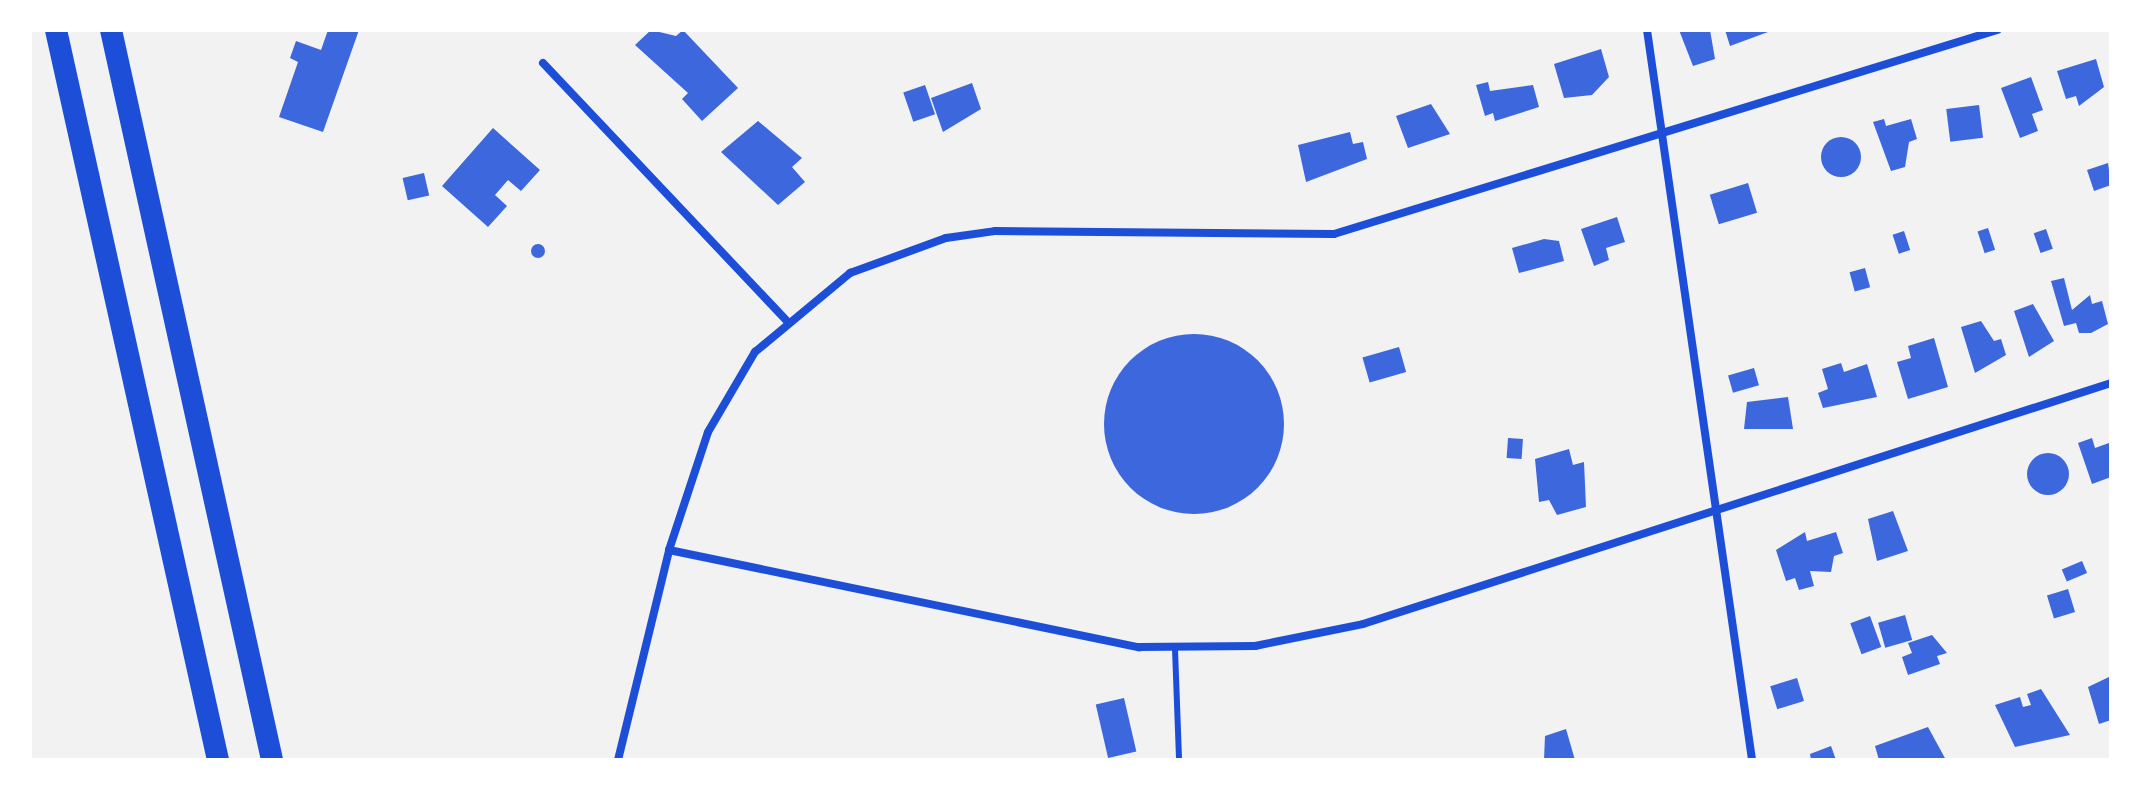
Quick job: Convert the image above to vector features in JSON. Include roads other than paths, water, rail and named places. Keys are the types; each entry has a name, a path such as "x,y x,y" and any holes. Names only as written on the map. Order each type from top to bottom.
{"highway":[{"path":"56,30 218,760"},
{"path":"111,30 272,760"}],"street":[{"path":"1647,30 1666,137 1752,760"},
{"path":"618,760 669,550 708,432 755,352 786,320 850,273 946,238 1075,226 1250,239 1334,234 1666,137 1997,30"},
{"path":"543,63 786,320"},
{"path":"669,550 1054,632 1175,649 1255,646 1363,624 2111,383"}],"lane":[{"path":"1175,649 1179,760"}]}
